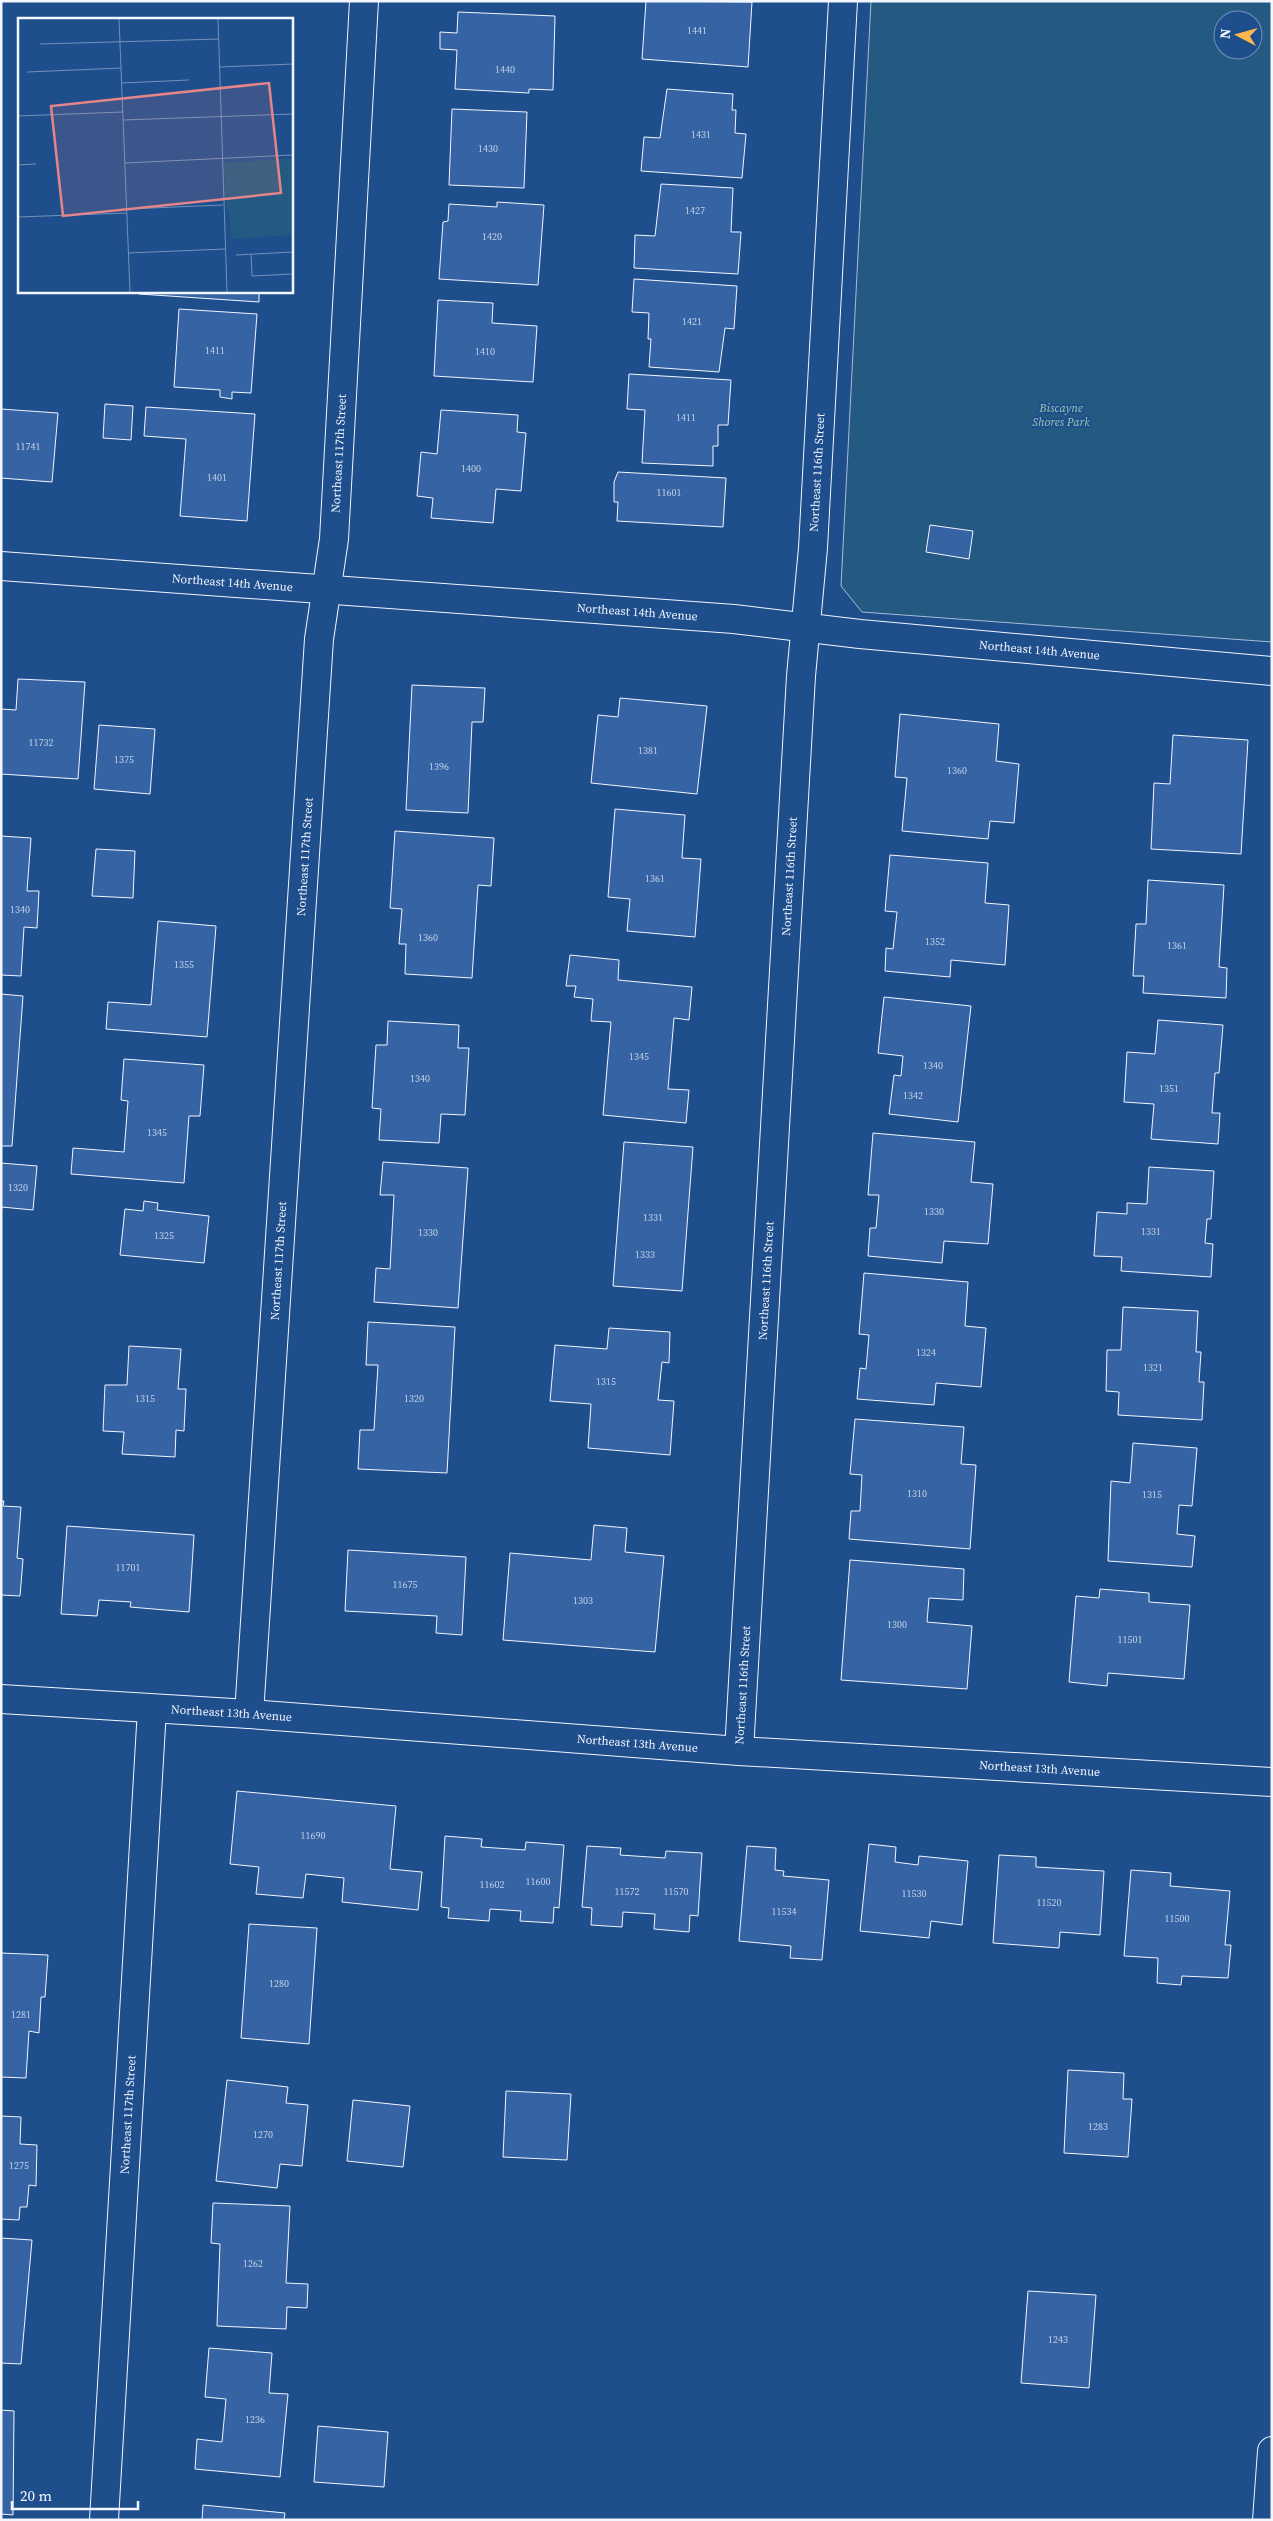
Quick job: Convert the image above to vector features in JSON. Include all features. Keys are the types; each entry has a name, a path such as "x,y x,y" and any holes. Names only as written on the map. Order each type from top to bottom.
{"street":[{"name":"Northeast 117th Street","path":"248,1714 318,639 334,539 364,1"},
{"name":"Northeast 116th Street","path":"738,1751 805,628 813,538 843,1"},
{"name":"Northeast 14th Avenue","path":"1,566 734,619 805,628 1272,671"},
{"name":"Northeast 13th Avenue","path":"1,1699 248,1714 738,1751 1272,1782"},
{"name":"Northeast 117th Street","path":"104,2520 152,1709"},
{"path":"1267,2520 1272,2451"}],"green space":[{"name":"Biscayne Shores Park","path":"871,1 1272,1 1272,642 862,612 841,586"}],"building":[{"path":"646,1 752,2 748,67 642,59"},
{"path":"458,12 555,16 553,90 529,89 529,93 455,89 457,50 440,49 440,32 457,33"},
{"path":"667,89 733,94 732,110 736,110 735,133 746,134 742,178 641,171 644,137 660,138"},
{"path":"452,109 527,112 524,188 449,185"},
{"path":"661,184 733,188 731,232 741,232 738,274 634,268 635,235 655,236"},
{"path":"497,202 544,205 538,285 439,279 443,222 448,221 449,204 497,207"},
{"path":"634,279 737,286 734,329 725,328 719,372 649,367 651,339 648,339 649,313 632,312"},
{"path":"139,292 259,292 259,302 139,294"},
{"path":"438,300 493,303 492,323 537,326 533,382 434,376"},
{"path":"179,309 257,314 251,393 232,392 232,399 220,397 220,390 174,387"},
{"path":"629,374 731,380 728,425 718,425 718,446 713,446 713,466 642,463 645,410 627,409"},
{"path":"105,404 133,406 131,440 103,438"},
{"path":"146,407 255,414 247,521 180,516 186,439 144,436"},
{"path":"1,409 58,413 52,482 1,478"},
{"path":"441,410 518,415 517,432 526,433 521,491 496,489 493,523 431,518 433,498 417,496 421,452 437,454"},
{"path":"618,472 726,478 723,527 617,521 618,502 614,502 614,482"},
{"path":"930,525 973,531 969,559 926,552"},
{"path":"18,679 85,682 78,779 1,774 1,709 16,710"},
{"path":"412,685 485,688 483,722 472,722 468,813 406,810"},
{"path":"620,698 707,706 697,794 591,783 598,715 618,717"},
{"path":"900,714 999,724 996,761 1019,764 1014,823 990,821 988,839 902,831 907,778 895,777"},
{"path":"99,725 155,729 150,794 94,789"},
{"path":"1173,735 1248,740 1241,854 1151,849 1154,783 1170,784"},
{"path":"615,809 685,815 682,858 701,859 695,937 627,931 630,899 608,897"},
{"path":"395,831 494,838 491,886 478,885 472,978 405,974 406,944 399,944 402,909 390,908"},
{"path":"1,836 31,838 27,891 39,891 37,928 24,927 21,976 1,975"},
{"path":"96,849 135,851 133,898 92,896"},
{"path":"890,855 988,863 985,903 1009,905 1005,965 951,960 950,977 885,971 886,948 893,949 897,912 885,911"},
{"path":"1148,880 1224,885 1219,967 1227,968 1226,998 1143,993 1144,976 1133,976 1136,924 1146,924"},
{"path":"158,921 216,926 207,1037 106,1029 108,1002 151,1005"},
{"path":"570,955 619,960 618,980 692,987 689,1020 674,1018 668,1089 689,1090 686,1123 603,1115 611,1022 591,1021 593,999 574,997 576,986 566,986"},
{"path":"1,994 23,996 12,1146 1,1146"},
{"path":"884,997 971,1006 958,1122 889,1114 894,1075 901,1076 903,1056 878,1053"},
{"path":"1158,1020 1223,1025 1219,1073 1215,1073 1212,1113 1220,1113 1218,1144 1151,1139 1154,1104 1124,1102 1127,1052 1155,1054"},
{"path":"388,1021 459,1025 458,1048 469,1048 465,1115 441,1114 439,1143 379,1140 381,1109 372,1108 376,1045 387,1045"},
{"path":"124,1059 204,1065 200,1116 189,1116 184,1183 71,1174 73,1148 124,1152 128,1101 121,1100"},
{"path":"873,1133 975,1142 971,1182 993,1184 988,1244 944,1241 942,1263 868,1256 870,1228 876,1228 879,1195 868,1195"},
{"path":"624,1142 693,1147 682,1291 613,1286"},
{"path":"383,1162 468,1168 458,1308 374,1302 376,1268 390,1269 394,1195 380,1195"},
{"path":"1,1163 37,1166 33,1210 2,1207 1,1215"},
{"path":"1149,1167 1214,1171 1211,1219 1207,1219 1205,1243 1213,1244 1211,1277 1121,1271 1122,1257 1094,1256 1097,1212 1127,1214 1127,1203 1147,1204"},
{"path":"144,1201 158,1203 157,1210 209,1216 204,1263 120,1255 125,1209 143,1211"},
{"path":"864,1273 968,1282 965,1326 986,1328 981,1387 936,1383 934,1405 857,1399 860,1368 866,1369 869,1335 859,1334"},
{"path":"1123,1307 1198,1311 1196,1352 1201,1352 1199,1382 1204,1382 1202,1420 1118,1415 1119,1392 1106,1391 1107,1350 1121,1350"},
{"path":"368,1322 455,1327 447,1473 358,1469 360,1430 374,1430 378,1365 366,1365"},
{"path":"609,1328 670,1332 669,1363 662,1362 658,1400 674,1401 670,1455 588,1448 591,1404 550,1401 555,1345 607,1349"},
{"path":"129,1346 181,1349 178,1389 186,1389 184,1431 176,1430 175,1457 122,1454 124,1432 103,1431 105,1385 127,1385"},
{"path":"855,1419 964,1427 961,1464 976,1465 970,1549 849,1539 851,1511 860,1511 862,1475 850,1474"},
{"path":"1133,1443 1197,1448 1192,1506 1179,1505 1177,1534 1195,1536 1192,1567 1108,1561 1111,1481 1130,1483"},
{"path":"1,1501 4,1501 3,1506 21,1507 17,1558 23,1559 20,1596 1,1595"},
{"path":"594,1525 627,1528 625,1552 664,1556 655,1652 503,1640 510,1553 591,1560"},
{"path":"67,1526 194,1535 189,1612 130,1607 131,1602 99,1600 97,1616 61,1614"},
{"path":"348,1550 466,1557 462,1635 436,1633 437,1616 345,1611"},
{"path":"850,1560 964,1569 963,1600 929,1598 927,1622 972,1626 967,1689 841,1680"},
{"path":"1100,1589 1149,1593 1149,1602 1190,1605 1184,1679 1108,1673 1107,1686 1069,1682 1076,1596 1099,1598"},
{"path":"237,1791 396,1806 390,1869 422,1872 418,1910 342,1902 344,1878 306,1874 303,1898 256,1894 259,1867 230,1864"},
{"path":"445,1836 482,1839 481,1847 525,1850 526,1842 564,1845 559,1908 554,1907 553,1923 520,1921 521,1911 490,1909 489,1921 448,1918 449,1908 441,1907"},
{"path":"869,1844 896,1847 895,1862 918,1865 919,1856 968,1861 962,1925 931,1921 929,1938 860,1931"},
{"path":"587,1846 621,1848 620,1855 665,1858 666,1851 702,1853 698,1916 690,1915 689,1932 654,1929 655,1914 623,1912 622,1927 591,1925 592,1908 582,1907"},
{"path":"747,1846 776,1848 775,1870 784,1871 783,1876 829,1880 822,1960 790,1958 791,1946 739,1941"},
{"path":"999,1855 1036,1857 1036,1867 1104,1871 1100,1935 1060,1932 1059,1948 993,1943"},
{"path":"1131,1870 1171,1873 1170,1886 1230,1891 1225,1945 1231,1945 1228,1978 1182,1976 1181,1985 1157,1983 1158,1958 1124,1956"},
{"path":"249,1924 317,1928 309,2044 241,2038"},
{"path":"1,1953 48,1955 45,1997 41,1997 39,2033 29,2031 26,2078 1,2077"},
{"path":"1068,2070 1124,2073 1123,2099 1132,2099 1128,2157 1064,2153"},
{"path":"227,2080 288,2087 286,2103 308,2105 302,2166 280,2164 277,2188 216,2181"},
{"path":"506,2091 571,2094 567,2160 503,2157"},
{"path":"353,2100 410,2106 403,2167 347,2161"},
{"path":"1,2116 21,2117 20,2144 37,2145 36,2186 29,2185 27,2207 20,2207 19,2220 1,2219"},
{"path":"213,2203 290,2206 286,2283 308,2284 307,2308 287,2307 286,2329 217,2326 220,2244 211,2243"},
{"path":"1,2238 32,2240 21,2364 1,2363"},
{"path":"1028,2291 1096,2295 1089,2388 1021,2383"},
{"path":"209,2348 272,2353 269,2393 288,2394 280,2477 195,2469 197,2439 222,2442 226,2399 205,2397"},
{"path":"1,2410 14,2411 13,2515 1,2514"},
{"path":"318,2426 388,2432 384,2487 314,2482"},
{"path":"203,2505 285,2513 284,2520 202,2520"}]}
